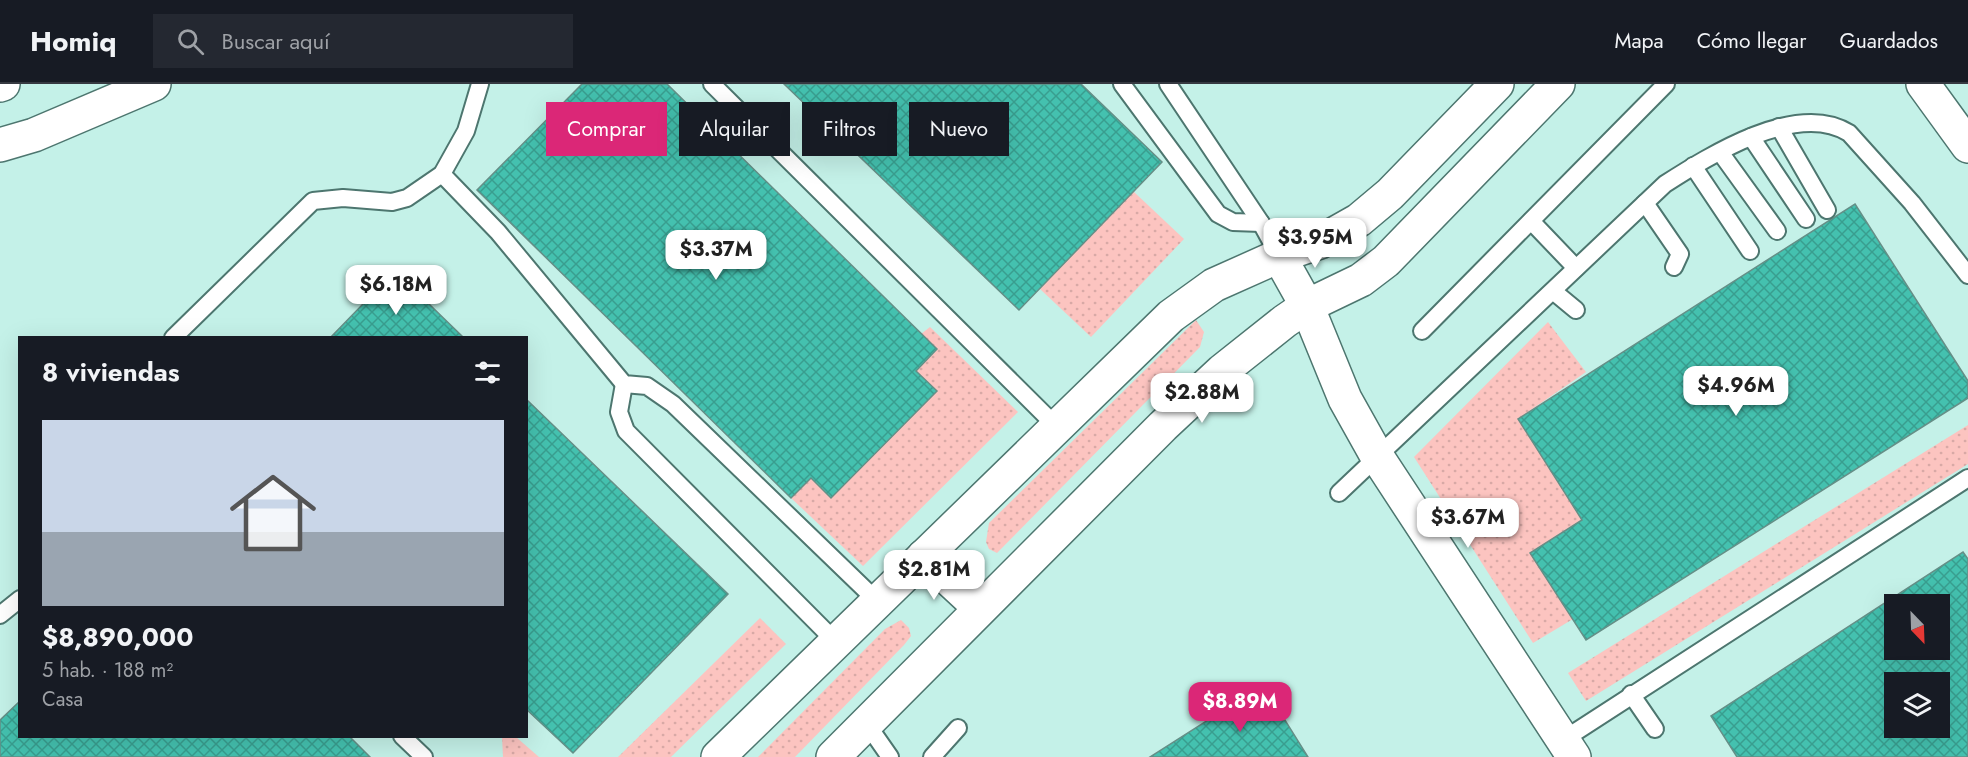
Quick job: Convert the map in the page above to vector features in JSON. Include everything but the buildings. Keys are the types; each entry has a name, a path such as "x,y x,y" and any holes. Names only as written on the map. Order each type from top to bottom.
{"main road":[{"path":"0,145 34,135 154,84"},
{"path":"718,757 1171,316 1214,285 1279,256 1320,242 1359,220 1390,194 1497,84"},
{"path":"833,757 980,608 1222,371 1307,306 1361,280 1386,261 1558,84"},
{"path":"1923,84 1968,146"},
{"path":"1279,256 1307,306 1345,399 1377,458 1568,749"},
{"path":"924,556 980,608"}],"lane":[{"path":"175,336 314,201 343,198 392,202 407,198 442,174 466,131 480,84"},
{"path":"712,84 1056,426"},
{"path":"1122,84 1218,214 1233,222 1261,223"},
{"path":"1168,84 1261,223 1279,256"},
{"path":"1422,331 1666,84"},
{"path":"1339,493 1665,184 1720,152 1779,127 1822,123 1836,125 1849,133 1912,204 1968,274"},
{"path":"1779,127 1827,210"},
{"path":"1751,137 1806,219"},
{"path":"1720,152 1777,231"},
{"path":"1693,166 1750,251"},
{"path":"442,174 498,232 624,384 646,386 673,404 877,601"},
{"path":"1645,202 1677,245 1680,254 1674,267"},
{"path":"1531,221 1576,268"},
{"path":"1553,291 1576,310"},
{"path":"624,384 619,412 626,430 836,642"},
{"path":"1568,749 1631,694 1968,478"},
{"path":"0,615 18,601"},
{"path":"1631,694 1655,729"},
{"path":"867,724 890,757"},
{"path":"932,757 958,728"},
{"path":"404,738 424,757"}],"shaded area":[{"path":"1133,191 1184,239 1091,337 1040,289"},
{"path":"1196,320 1204,332 1200,347 997,553 989,549 986,542 989,523"},
{"path":"1548,322 1586,372 1518,419 1582,520 1531,553 1573,619 1533,643 1414,457"},
{"path":"930,327 1018,412 863,566 791,498 811,478 831,498 937,391 916,371 937,350 921,334"},
{"path":"1968,425 1968,464 1586,701 1568,673"},
{"path":"760,618 786,644 671,757 618,757"},
{"path":"901,620 909,628 911,636 795,757 758,757 885,629"},
{"path":"502,738 517,738 539,757 503,757"}]}
